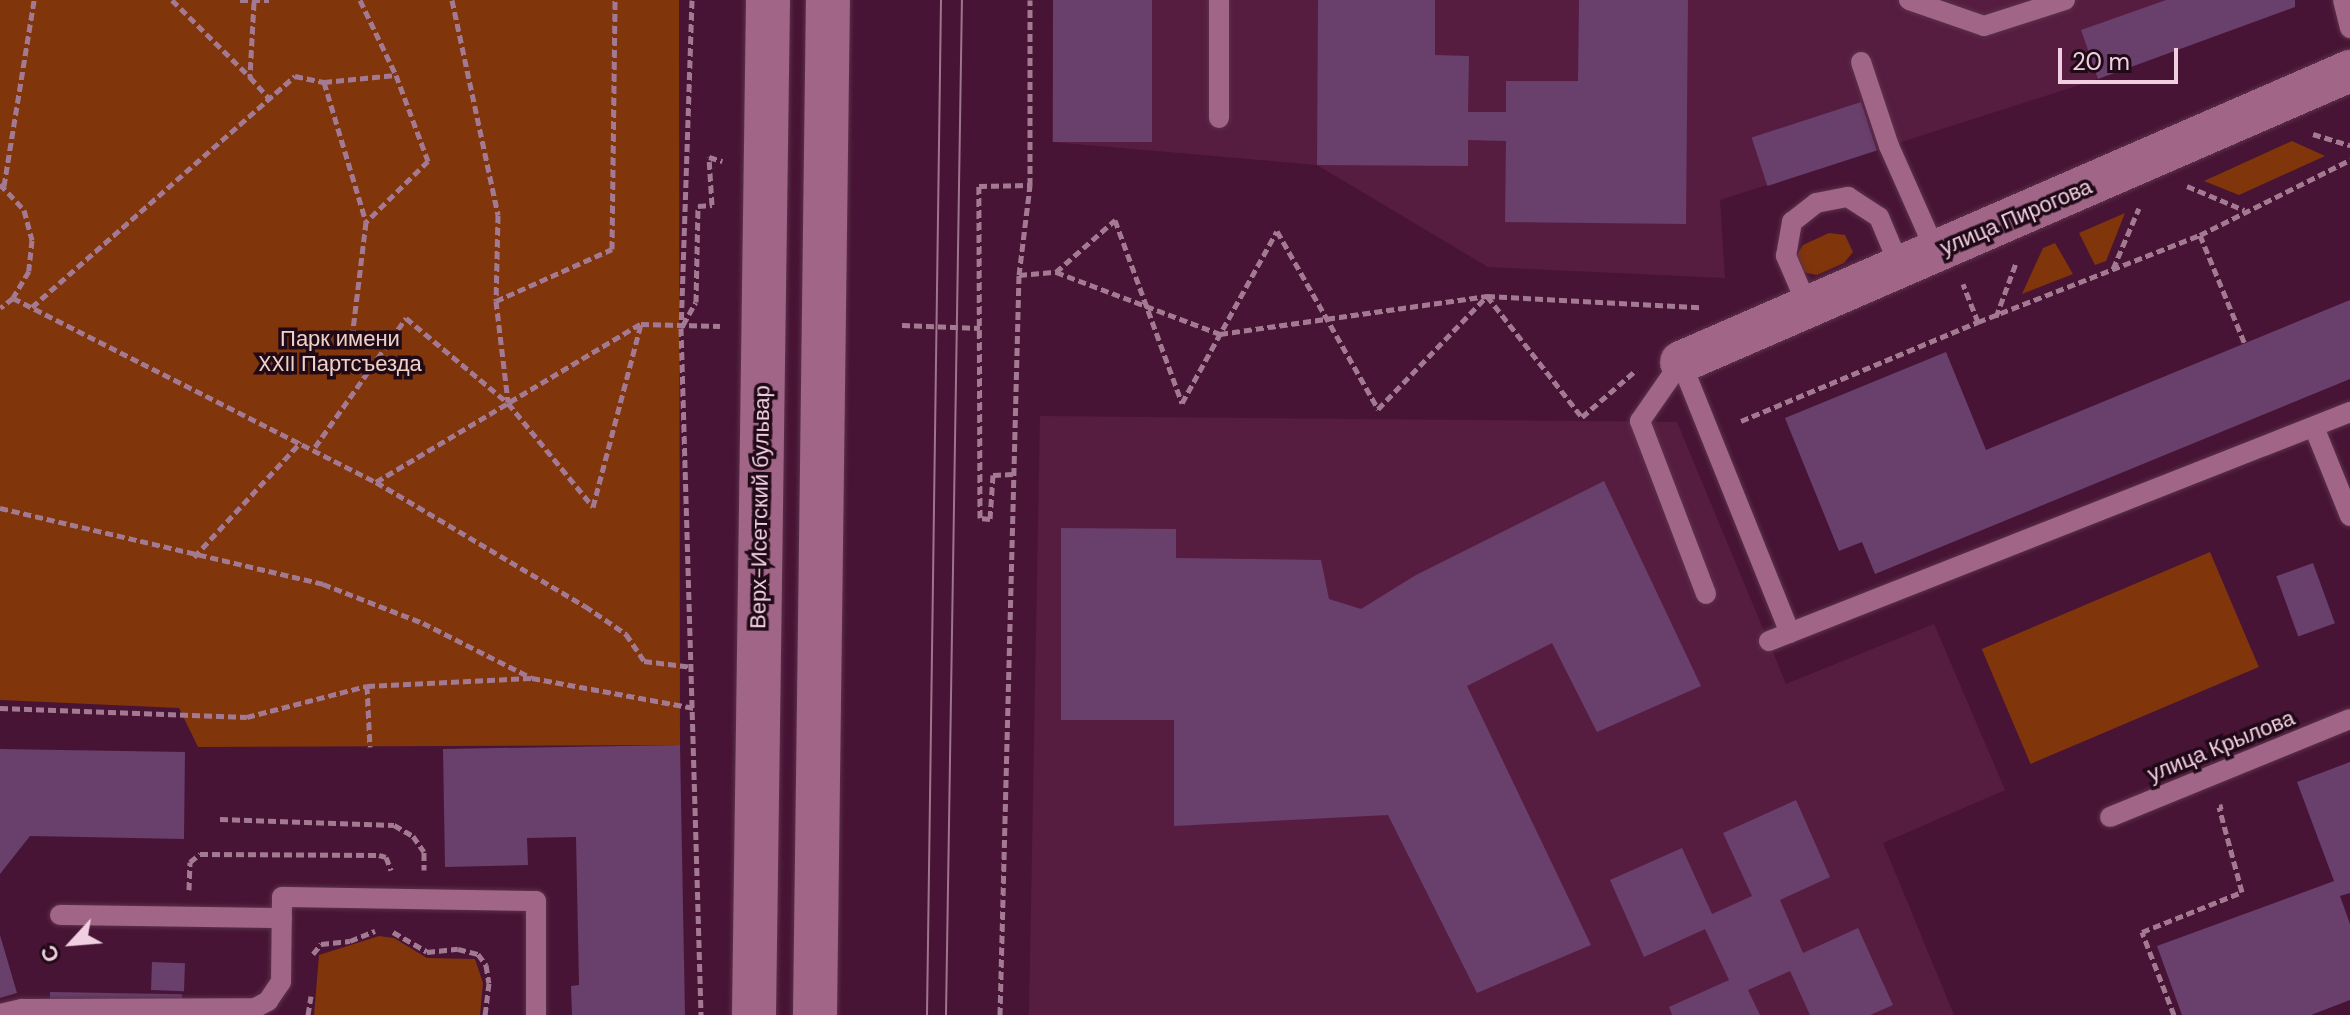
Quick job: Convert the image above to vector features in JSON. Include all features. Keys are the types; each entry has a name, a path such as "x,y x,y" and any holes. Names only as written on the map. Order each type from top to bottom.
{"main road":[{"name":"Верх-Исетский бульвар","path":"754,1015 768,0"},
{"path":"815,1015 828,0"}],"street":[{"name":"улица Пирогова","path":"1681,362 2350,71"}],"lane":[{"path":"1219,0 1219,118"},
{"path":"1909,0 1984,26 2065,0"},
{"path":"2343,0 2350,28"},
{"path":"1861,62 1894,159 1918,260"},
{"path":"1808,307 1786,256 1792,222 1816,203 1848,197 1879,217 1918,260"},
{"path":"1681,362 1640,421 1706,594"},
{"path":"1681,362 1790,633"},
{"path":"1769,641 2350,412"},
{"path":"2314,427 2350,516"},
{"name":"улица Крылова","path":"2110,817 2350,719"},
{"path":"0,1014 22,1009 255,1008 268,1001 281,982 282,897 536,901 536,1015"},
{"path":"60,915 282,918"}],"path":[{"path":"0,308 13,298 29,271 32,240 24,210 2,185 34,0"},
{"path":"172,0 269,98"},
{"path":"240,0 269,0"},
{"path":"360,0 396,75 428,161 366,222"},
{"path":"452,0 498,215 496,301 508,403"},
{"path":"496,301 612,249 615,0"},
{"path":"692,0 681,328 701,1015"},
{"path":"1000,1015 1019,275 1030,185 1030,0"},
{"path":"250,77 254,2"},
{"path":"32,307 295,76 324,82 396,75"},
{"path":"324,82 366,222 352,338"},
{"path":"2305,131 2350,145"},
{"path":"681,328 696,302 698,206 712,205 709,157 722,158 723,172"},
{"path":"1741,421 1978,322 2200,235 2350,160"},
{"path":"2182,184 2245,210"},
{"path":"1013,474 993,475 990,519 980,518 979,186 1030,185"},
{"path":"2113,269 2142,201"},
{"path":"1056,272 1115,220 1182,403 1277,231 1378,409 1487,296"},
{"path":"2200,235 2245,344"},
{"path":"1019,275 1056,272 1220,334 1487,296 1713,308"},
{"path":"1996,317 2006,292"},
{"path":"1487,296 1570,401"},
{"path":"1968,296 1978,322"},
{"path":"13,298 315,447 376,482 585,606 626,634 644,661 693,667"},
{"path":"315,447 406,318 508,403 593,507 641,324"},
{"path":"376,482 641,324 681,328 720,326"},
{"path":"902,325 980,328"},
{"path":"194,557 301,442"},
{"path":"0,508 194,557 323,584 423,623 532,678"},
{"path":"0,708 247,717 367,686 532,678 694,708"},
{"path":"367,686 370,747"},
{"path":"2174,1015 2142,932 2242,892 2219,807 2233,801"},
{"path":"220,819 394,825 413,836 424,852 425,899"},
{"path":"313,964 313,952 321,944 350,941 378,930 397,932 427,952 458,949 478,954 488,974 485,1015"},
{"path":"308,1015 312,987"}],"shaded area":[{"path":"1053,0 2295,0 2295,7 2098,79 1720,200 1725,278 1488,267 1317,165 1052,142"},
{"path":"1040,416 1677,422 1786,684 1934,624 2005,790 1883,843 1954,1015 1029,1015"}],"green space":[{"name":"Парк имени XXII Партсъезда","path":"0,0 679,0 680,745 198,747 179,708 0,700"},
{"path":"2292,141 2325,156 2239,195 2204,181"},
{"path":"2125,213 2106,261 2095,265 2079,233"},
{"path":"1829,233 1845,235 1853,252 1844,263 1817,275 1802,272 1796,256 1803,245"},
{"path":"2055,243 2073,274 2022,294 2043,248"},
{"path":"2210,552 2259,667 2031,764 1982,649"},
{"path":"379,936 394,938 427,958 475,959 483,983 480,1015 314,1015 319,955"}],"building":[{"path":"1053,0 1152,0 1152,142 1053,142"},
{"path":"1318,0 1435,0 1435,55 1469,56 1468,112 1506,112 1506,81 1578,81 1579,0 1688,0 1686,224 1505,222 1506,141 1468,140 1468,166 1317,165"},
{"path":"2166,0 2295,0 2295,7 2098,79 2081,30"},
{"path":"1861,102 1877,151 1767,186 1752,138"},
{"path":"2350,300 2350,379 1875,574 1862,542 1839,551 1785,418 1946,352 1986,450"},
{"path":"1604,481 1701,686 1597,732 1552,643 1467,686 1591,945 1477,993 1388,815 1174,826 1174,720 1061,720 1061,528 1176,529 1176,558 1321,560 1329,599 1361,609 1416,575"},
{"path":"2313,563 2335,623 2298,636 2276,576"},
{"path":"680,745 685,1015 572,1015 571,986 579,985 576,837 527,838 528,865 445,867 443,749"},
{"path":"0,749 185,752 184,839 30,836 0,874"},
{"path":"2350,762 2350,893 2340,896 2350,924 2350,1000 2311,1015 2182,1015 2157,946 2334,881 2297,782"},
{"path":"1796,800 1830,877 1780,900 1803,953 1858,928 1893,1005 1870,1015 1810,1015 1790,971 1748,990 1760,1015 1672,1015 1669,1007 1729,980 1705,929 1644,957 1610,880 1682,848 1712,914 1752,896 1723,833"},
{"path":"0,935 17,993 0,998"},
{"path":"152,962 185,963 184,991 151,990"},
{"path":"50,992 182,994 182,1015 50,1015"}],"tram line":[{"path":"927,1015 941,0"},
{"path":"946,1015 962,0"}]}
